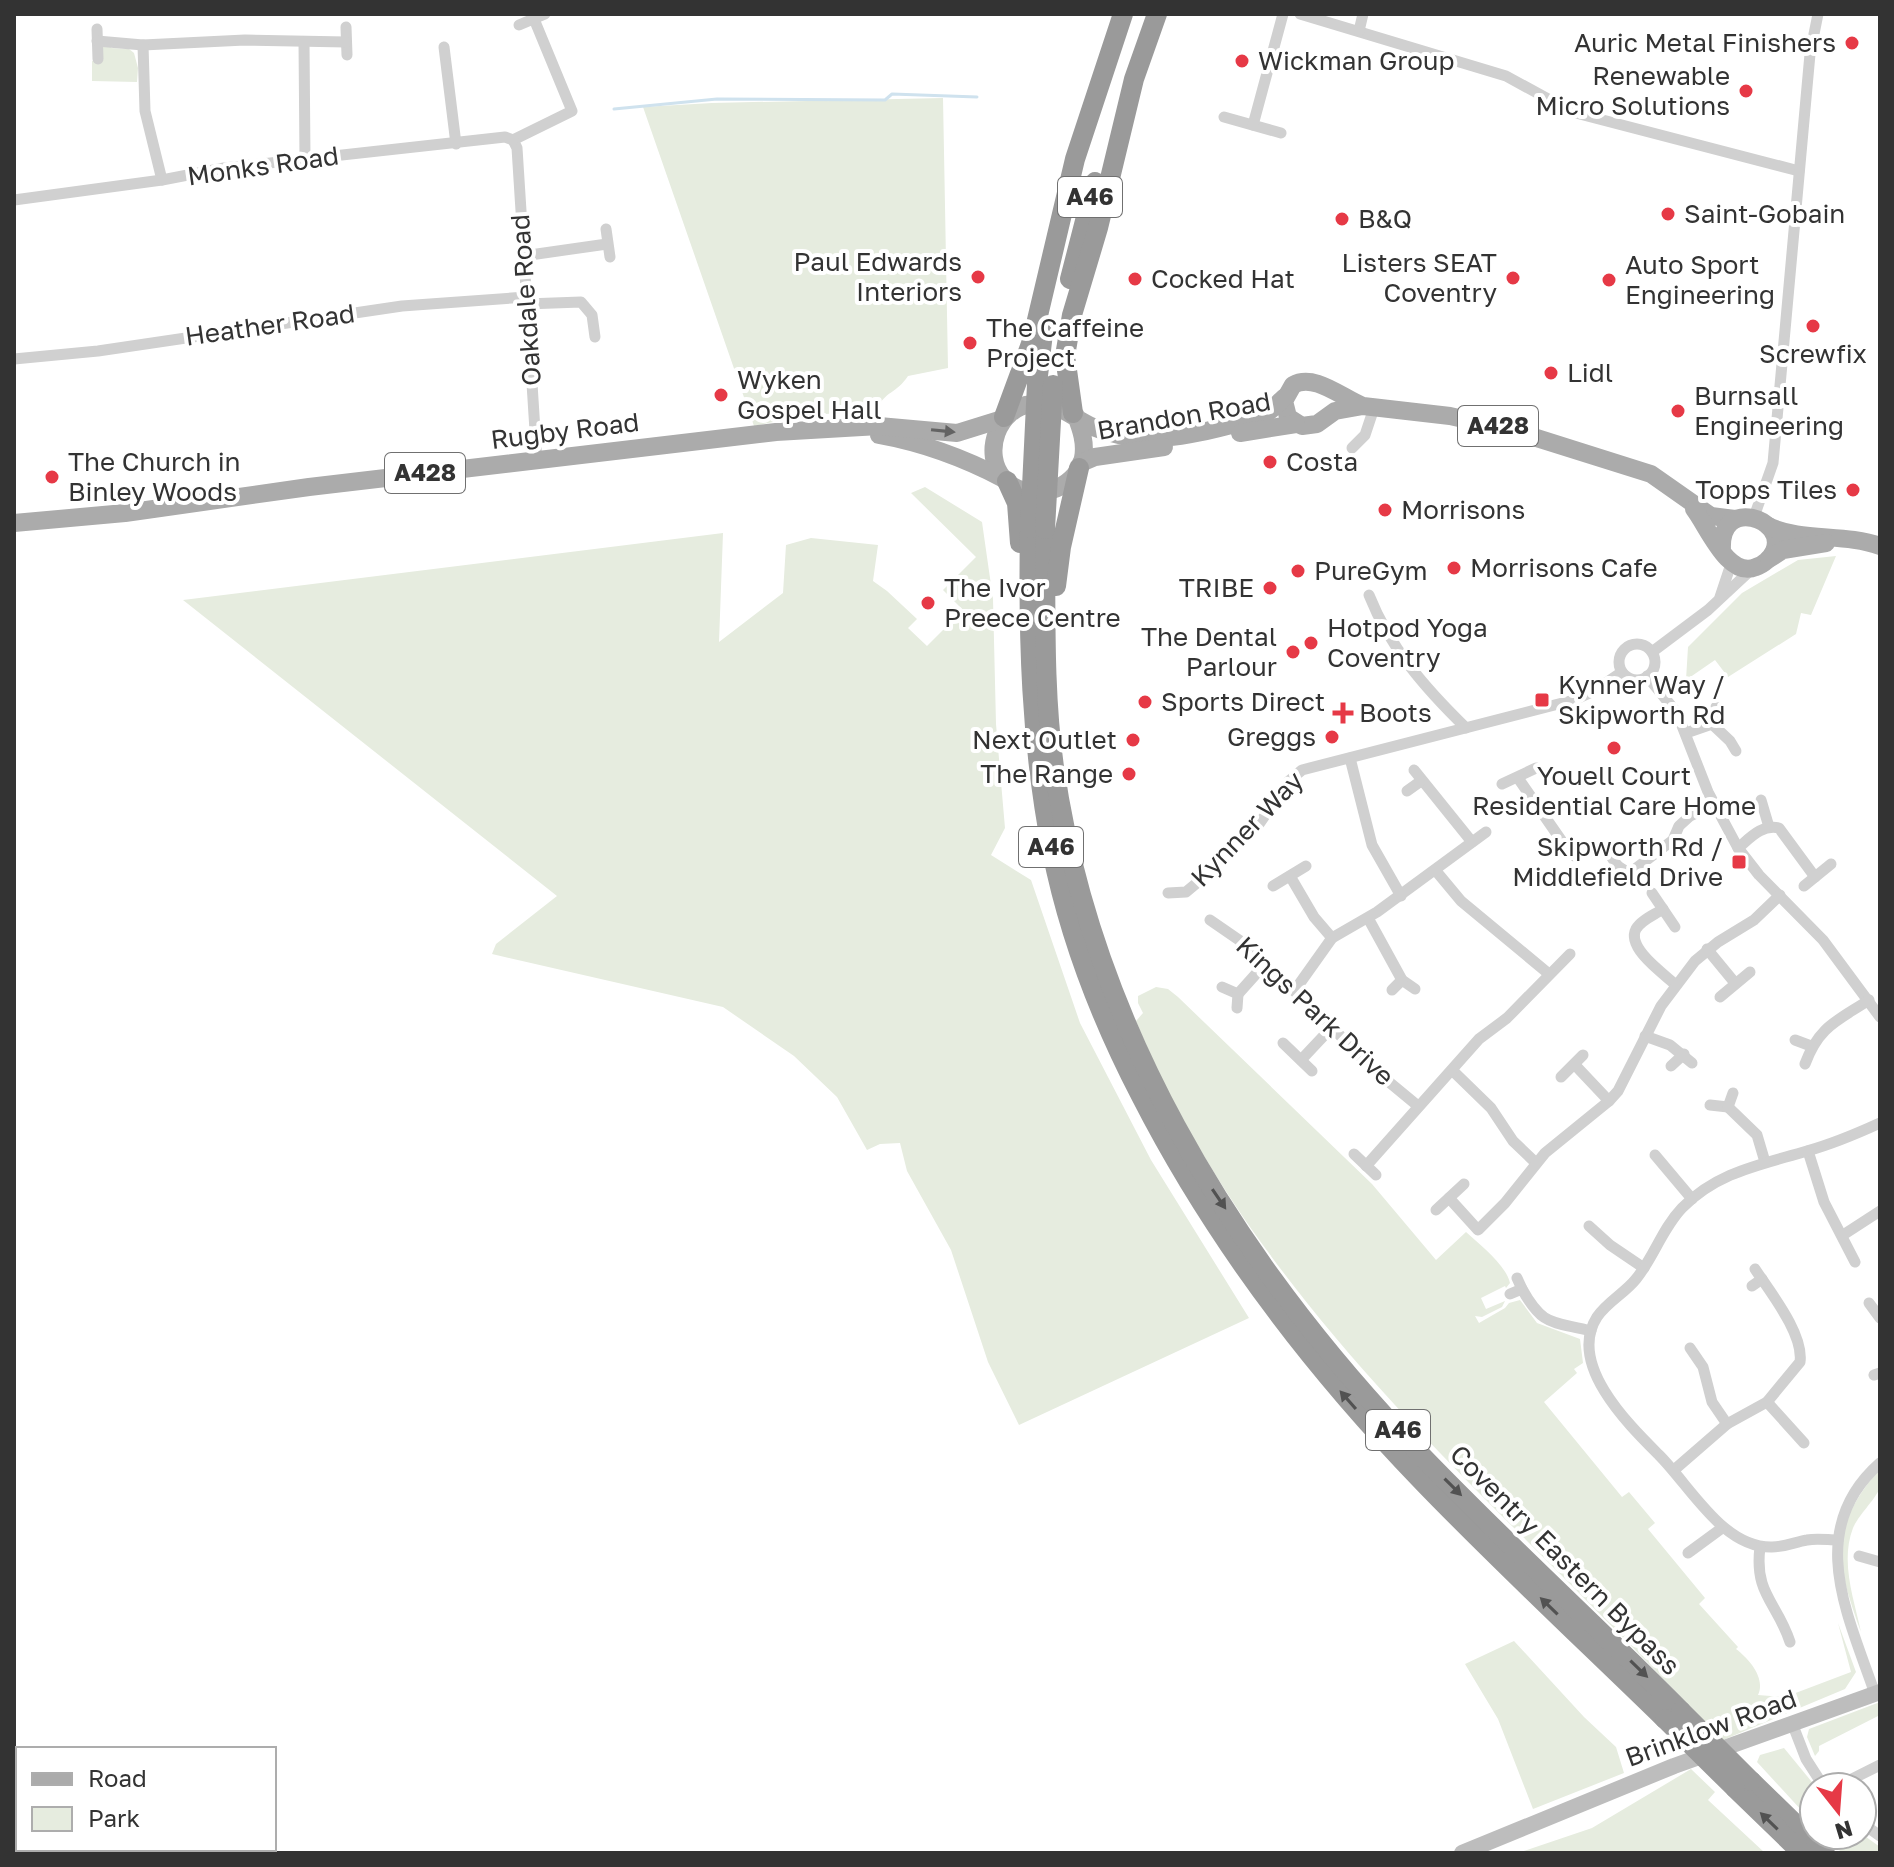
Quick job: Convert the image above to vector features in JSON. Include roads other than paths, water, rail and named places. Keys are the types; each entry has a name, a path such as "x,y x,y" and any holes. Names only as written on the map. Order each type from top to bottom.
{"highway":[{"path":"1003,418 1032,341 1075,159 1123,14"},
{"name":"Coventry Eastern Bypass","path":"1130,14 1082,161 1042,335 1045,385 1030,679 1039,769 1052,852 1064,901 1094,993 1120,1055 1166,1145 1245,1268 1292,1332 1423,1483 1673,1715"},
{"name":"Coventry Eastern Bypass","path":"1045,385 1058,340 1078,242 1103,152 1148,14"},
{"path":"1074,414 1065,356 1072,315 1098,228 1134,79 1157,14"},
{"path":"1080,466 1061,547 1054,609 1060,733 1073,821 1103,940 1165,1108"},
{"path":"1006,480 1017,503 1020,520 1016,607 1019,681 1028,770 1043,854 1081,982 1110,1056 1129,1095 1166,1145"},
{"name":"Coventry Eastern Bypass","path":"1037,528 1054,764 1064,826 1096,946 1136,1048 1201,1171 1294,1306 1347,1372 1434,1469 1743,1785 1802,1853"},
{"name":"Coventry Eastern Bypass","path":"1743,1785 1825,1853"}],"main road":[{"path":"1303,380 1314,381 1323,386 1331,402 1324,419 1312,426 1296,424 1287,414 1285,397 1293,385 1303,380"},
{"name":"A428","path":"1323,386 1368,407"},
{"name":"Brandon Road","path":"1074,414 1092,426 1119,435 1149,438 1214,429 1265,414 1285,397"},
{"path":"1046,403 1074,414 1084,444 1080,466 1064,484 1041,492 1027,491 1006,480 994,456 994,440 1003,418 1028,404 1046,403"},
{"name":"A428","path":"1324,419 1335,411 1368,407 1450,416 1508,429 1651,474 1711,516 1752,521 1782,533 1880,546"},
{"name":"Rugby Road","path":"14,523 125,513 309,487 728,438 879,426 957,433 1003,418"},
{"name":"Brandon Road","path":"1080,466 1095,457 1296,424"},
{"name":"Rugby Road","path":"837,428 926,445 969,460 1006,480"},
{"name":"A428","path":"1686,500 1726,557"},
{"path":"1752,569 1738,568 1726,557 1723,531 1752,521 1775,544 1769,559"},
{"name":"A428","path":"1752,569 1783,550 1844,539"},
{"name":"Brinklow Road","path":"1462,1853 1674,1766 1877,1693"}],"street":[{"path":"1253,125 1283,14"},
{"path":"1300,14 1506,76 1572,112 1799,171"},
{"path":"1359,31 1363,14"},
{"path":"1752,521 1773,463 1811,44 1818,14"},
{"path":"513,140 572,111 540,16 519,25"},
{"path":"98,59 97,35 143,45 245,40 304,42 346,48 346,27"},
{"path":"304,42 305,159"},
{"path":"143,45 145,111 162,180"},
{"path":"444,47 456,144"},
{"path":"1224,117 1281,133"},
{"name":"Monks Road","path":"14,200 162,180 224,168 505,137 513,140"},
{"name":"Oakdale Road","path":"513,140 517,148 537,462"},
{"path":"606,229 610,257"},
{"path":"523,256 607,244"},
{"name":"Heather Road","path":"14,359 98,351 402,306 526,300 581,302 592,315 595,337"},
{"path":"1352,448 1365,435 1368,407"},
{"path":"1719,597 1726,557"},
{"path":"1652,652 1708,610 1752,569"},
{"path":"1369,595 1398,652 1435,698 1466,728"},
{"path":"1639,644 1652,652 1654,663 1647,676 1634,679 1622,672 1619,661 1626,647 1639,644"},
{"name":"Kynner Way","path":"1168,893 1186,892 1259,824 1295,775 1309,767 1574,700 1622,672"},
{"path":"1647,676 1677,713 1714,805 1738,848 1759,875 1823,940 1880,1017"},
{"path":"1712,724 1716,707"},
{"path":"1686,733 1712,724"},
{"path":"1712,724 1736,751"},
{"path":"1350,758 1372,845 1381,866 1401,896"},
{"path":"1502,784 1536,768"},
{"path":"1414,770 1472,842"},
{"path":"1518,778 1570,853 1576,857 1604,846 1623,871 1631,872 1657,854 1673,840 1679,826 1690,816 1714,805"},
{"path":"1407,791 1421,781"},
{"path":"1761,800 1769,827"},
{"path":"1738,848 1769,827 1779,828 1815,877"},
{"path":"1295,990 1332,938 1401,896 1486,832"},
{"path":"1804,886 1831,864"},
{"path":"1273,886 1306,866"},
{"path":"1436,871 1461,901 1549,974"},
{"path":"1290,876 1314,917 1332,938"},
{"path":"1652,893 1675,927"},
{"path":"1449,1198 1478,1230 1505,1203 1536,1163 1567,1133 1609,1101 1625,1080 1661,1006 1707,949 1754,920 1780,895"},
{"path":"1663,909 1635,930 1634,939 1643,955 1676,985"},
{"path":"1368,918 1402,980 1415,989"},
{"name":"Kings Park Drive","path":"1210,920 1225,928 1295,990 1366,1063 1418,1106"},
{"path":"1707,949 1735,983"},
{"path":"1366,1166 1479,1039 1507,1018 1570,954"},
{"path":"1237,1008 1238,994 1264,965"},
{"path":"1720,997 1750,972"},
{"path":"1392,990 1402,980"},
{"path":"1222,987 1238,994"},
{"path":"1805,1064 1811,1046 1823,1030 1869,1000"},
{"path":"1301,1060 1332,1027"},
{"path":"1645,1036 1670,1045 1688,1058 1671,1066"},
{"path":"1795,1040 1811,1046"},
{"path":"1283,1043 1312,1071"},
{"path":"1561,1077 1579,1060 1609,1101"},
{"path":"1453,1071 1491,1108 1513,1141 1536,1163"},
{"path":"1728,1107 1733,1093"},
{"path":"1710,1105 1728,1107 1757,1135 1765,1162"},
{"path":"1838,1540 1813,1539 1781,1547 1760,1547 1736,1538 1722,1528 1674,1470 1630,1424 1599,1381 1589,1355 1591,1331 1597,1317 1644,1268 1664,1231 1692,1199 1727,1175 1808,1151 1880,1123"},
{"path":"1808,1151 1824,1202 1855,1262"},
{"path":"1354,1154 1376,1175"},
{"path":"1655,1162 1692,1199"},
{"path":"1436,1210 1464,1184"},
{"path":"1843,1235 1880,1211"},
{"path":"1589,1226 1595,1239 1644,1268"},
{"path":"1674,1470 1727,1424 1767,1402 1796,1368 1801,1355 1788,1321 1757,1278"},
{"path":"1510,1294 1520,1283 1536,1312 1543,1318 1591,1331"},
{"path":"1869,1303 1880,1318"},
{"path":"1697,1351 1707,1376 1712,1402 1727,1424"},
{"path":"1767,1402 1796,1441"},
{"path":"1877,1693 1839,1586 1838,1540 1851,1497 1880,1463"},
{"path":"1688,1553 1722,1528"},
{"path":"1760,1547 1760,1582 1792,1635"},
{"path":"1792,1723 1814,1771"}],"waterway":[{"path":"614,109 717,99 885,100 892,94 977,97"}],"place":[{"name":"Auric Metal Finishers","path":"1852,43"},
{"name":"Wickman Group","path":"1242,61"},
{"name":"Renewable Micro Solutions","path":"1746,91"},
{"name":"Saint-Gobain","path":"1668,214"},
{"name":"B&Q","path":"1342,219"},
{"name":"Paul Edwards Interiors","path":"978,277"},
{"name":"Listers SEAT Coventry","path":"1513,278"},
{"name":"Cocked Hat","path":"1135,279"},
{"name":"Auto Sport Engineering","path":"1609,280"},
{"name":"Screwfix","path":"1813,326"},
{"name":"The Caffeine Project","path":"970,343"},
{"name":"Lidl","path":"1551,373"},
{"name":"Wyken Gospel Hall","path":"721,395"},
{"name":"Burnsall Engineering","path":"1678,411"},
{"name":"Costa","path":"1270,462"},
{"name":"The Church in Binley Woods","path":"52,477"},
{"name":"Topps Tiles","path":"1853,490"},
{"name":"Morrisons","path":"1385,510"},
{"name":"Morrisons Cafe","path":"1454,568"},
{"name":"PureGym","path":"1298,571"},
{"name":"TRIBE","path":"1270,588"},
{"name":"The Ivor Preece Centre","path":"928,603"},
{"name":"Hotpod Yoga Coventry","path":"1311,643"},
{"name":"The Dental Parlour","path":"1293,652"},
{"name":"Kynner Way / Skipworth Rd","path":"1542,700"},
{"name":"Sports Direct","path":"1145,702"},
{"name":"Boots","path":"1343,713"},
{"name":"Greggs","path":"1332,737"},
{"name":"Next Outlet","path":"1133,740"},
{"name":"Youell Court Residential Care Home","path":"1614,748"},
{"name":"The Range","path":"1129,774"},
{"name":"Skipworth Rd / Middlefield Drive","path":"1739,862"}]}
